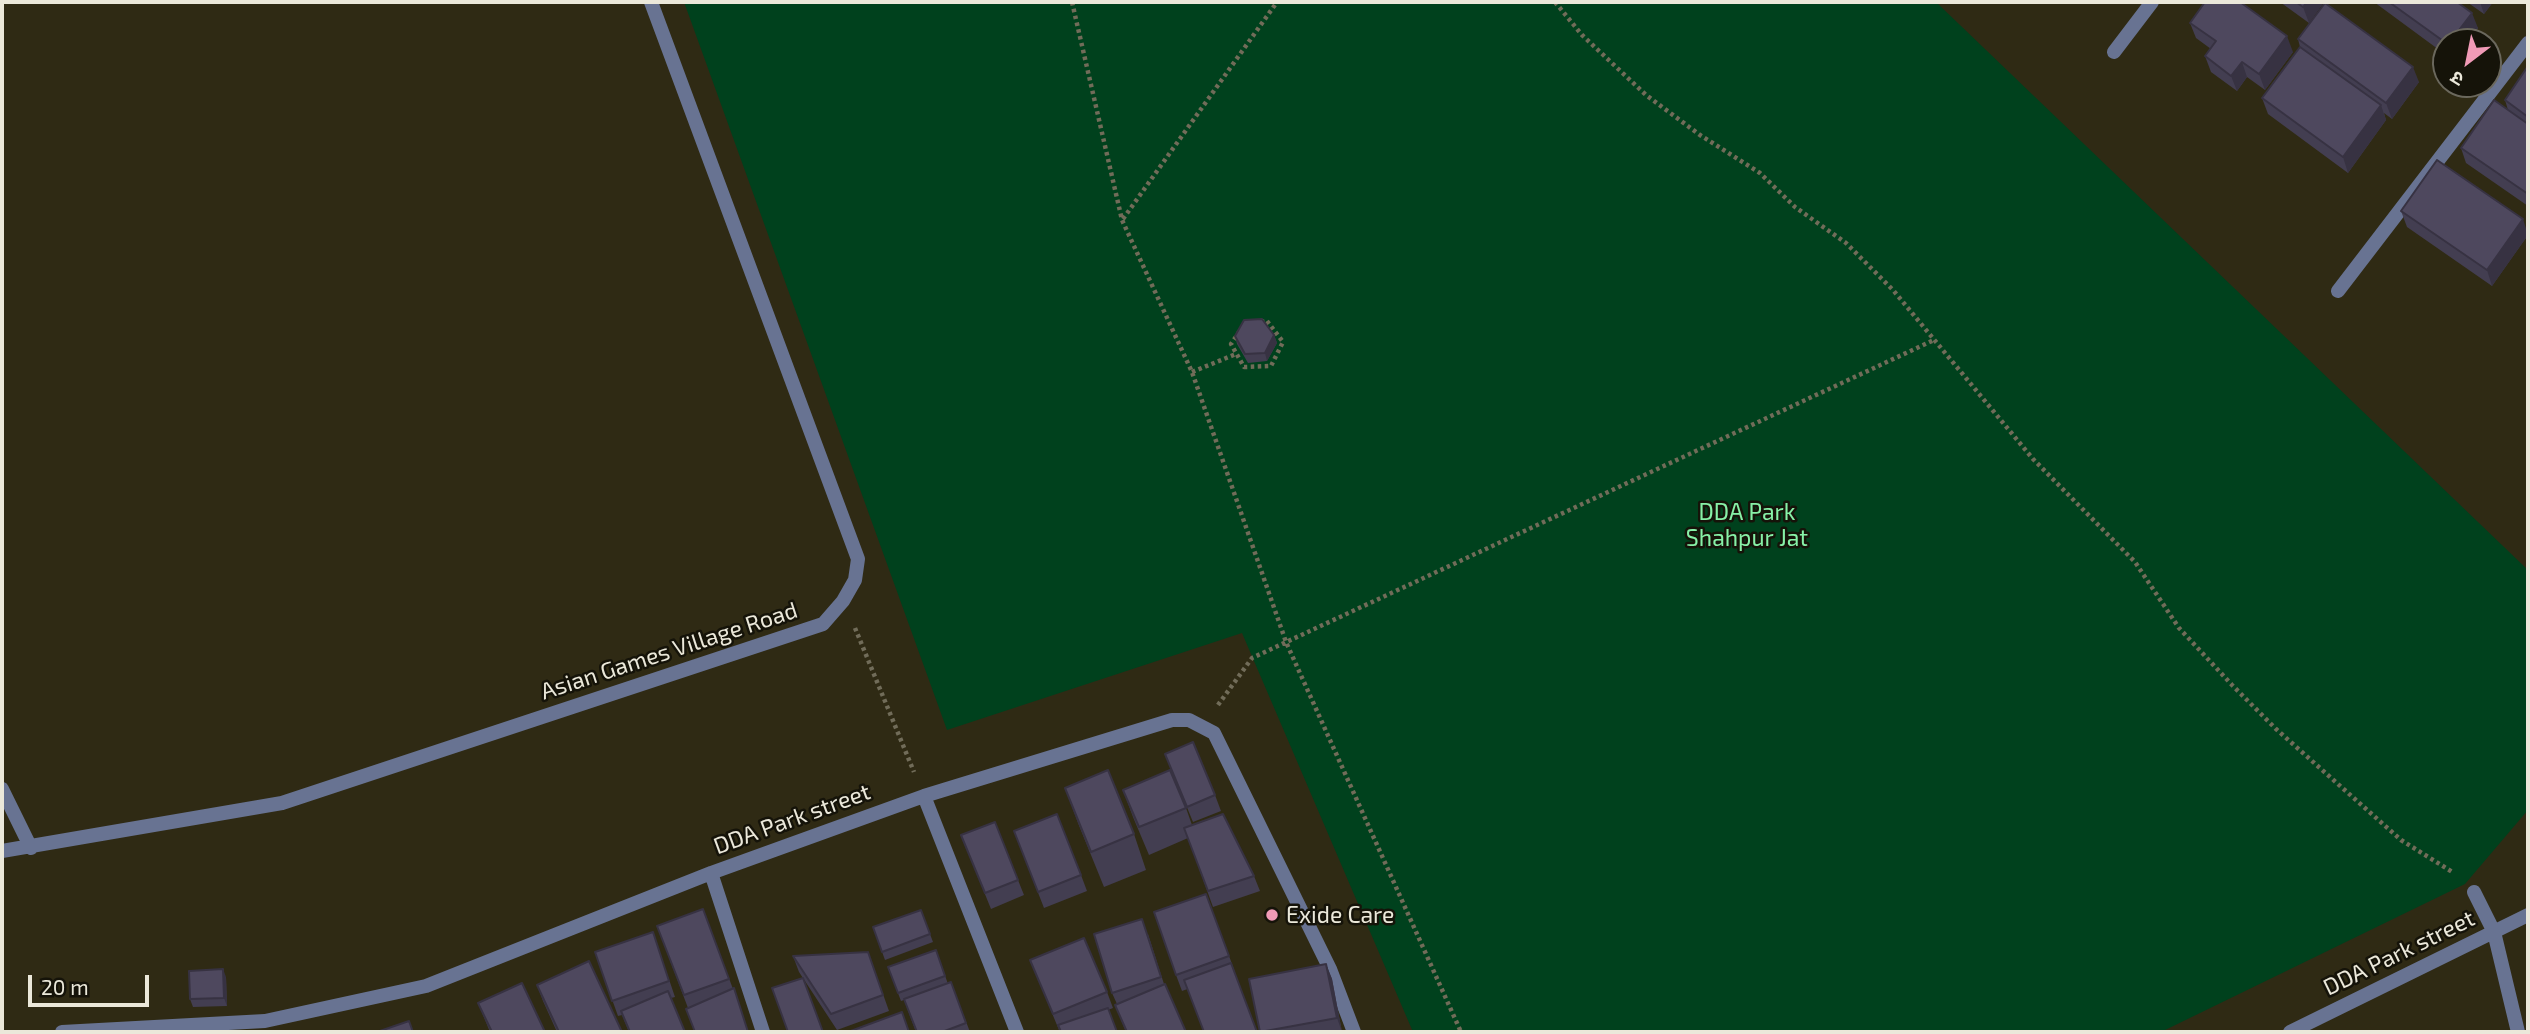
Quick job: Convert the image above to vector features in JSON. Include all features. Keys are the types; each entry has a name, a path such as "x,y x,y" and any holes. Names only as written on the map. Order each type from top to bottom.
{"street":[{"name":"Asian Games Village Road","path":"2,851 282,803 824,624 843,601 855,580 858,559 651,2"},
{"path":"2114,52 2152,2"},
{"path":"2338,291 2528,43"},
{"name":"DDA Park street","path":"62,1032 266,1027 426,986 711,873 924,796 1172,720 1203,725"},
{"path":"1203,725 1214,733 1330,969 1354,1032"},
{"path":"2,789 31,848"},
{"path":"924,796 1017,1032"},
{"path":"711,873 763,1032"},
{"path":"2474,892 2494,932 2518,1032"},
{"name":"DDA Park street","path":"2290,1032 2528,915"}],"path":[{"path":"1072,2 1122,220 1192,372 1286,642 1461,1032"},
{"path":"1122,220 1277,2"},
{"path":"1555,2 1582,36 1646,94 1700,135 1760,173 1795,207 1846,243 1893,290 2033,459 2135,562 2179,628 2267,720 2401,840 2458,875"},
{"path":"1267,321 1283,342 1271,366 1244,367 1236,354 1231,344 1244,325 1267,321"},
{"path":"1203,725 1252,658 1934,340"},
{"path":"1192,372 1236,354"},
{"path":"843,601 911,764"}],"green space":[{"name":"DDA Park Shahpur Jat","path":"684,2 1936,2 2528,570 2528,810 2465,884 2161,1032 1413,1032 1242,633 947,730"}],"building":[{"path":"2205,2 2240,2 2287,36 2259,74 2242,62 2231,76 2205,56 2216,41 2190,23"},
{"path":"2389,2 2457,2 2472,13 2461,28 2432,28 2432,33"},
{"path":"2325,3 2413,67 2386,103 2298,39"},
{"path":"2300,47 2381,105 2343,157 2262,98"},
{"path":"2528,66 2528,117 2505,100"},
{"path":"2494,100 2528,124 2528,194 2461,148"},
{"path":"2437,160 2523,219 2487,270 2401,211"},
{"path":"1262,319 1274,335 1265,353 1245,354 1235,336 1244,320"},
{"path":"1193,742 1215,795 1187,807 1165,754"},
{"path":"1108,770 1134,834 1091,852 1065,788"},
{"path":"1170,770 1186,808 1139,827 1123,790"},
{"path":"1057,814 1081,875 1038,892 1014,831"},
{"path":"1223,814 1254,876 1208,891 1184,828"},
{"path":"995,822 1018,880 985,893 961,835"},
{"path":"1206,894 1229,956 1176,975 1154,912"},
{"path":"703,909 729,979 684,995 657,926"},
{"path":"921,910 930,934 882,952 873,927"},
{"path":"1142,919 1161,977 1112,993 1094,934"},
{"path":"653,932 669,981 612,1001 595,952"},
{"path":"1084,938 1107,992 1053,1014 1030,960"},
{"path":"936,950 945,976 898,993 888,967"},
{"path":"868,952 883,995 831,1014 793,956"},
{"path":"589,961 622,1032 559,1032 537,985"},
{"path":"1231,963 1257,1032 1204,1032 1184,980"},
{"path":"1326,964 1337,1018 1260,1032 1249,979"},
{"path":"223,969 224,998 190,999 189,971"},
{"path":"803,978 823,1032 788,1032 772,988"},
{"path":"951,982 966,1023 942,1032 917,1032 904,999"},
{"path":"522,983 545,1032 492,1032 478,1003"},
{"path":"1165,984 1186,1032 1127,1032 1115,1005"},
{"path":"734,988 748,1032 695,1032 686,1009"},
{"path":"668,991 685,1032 630,1032 621,1011"},
{"path":"1108,1008 1117,1032 1061,1032 1058,1025"},
{"path":"902,1012 909,1032 848,1032"},
{"path":"409,1021 413,1032 377,1032"}],"place":[{"name":"Exide Care","path":"1272,915"}]}
